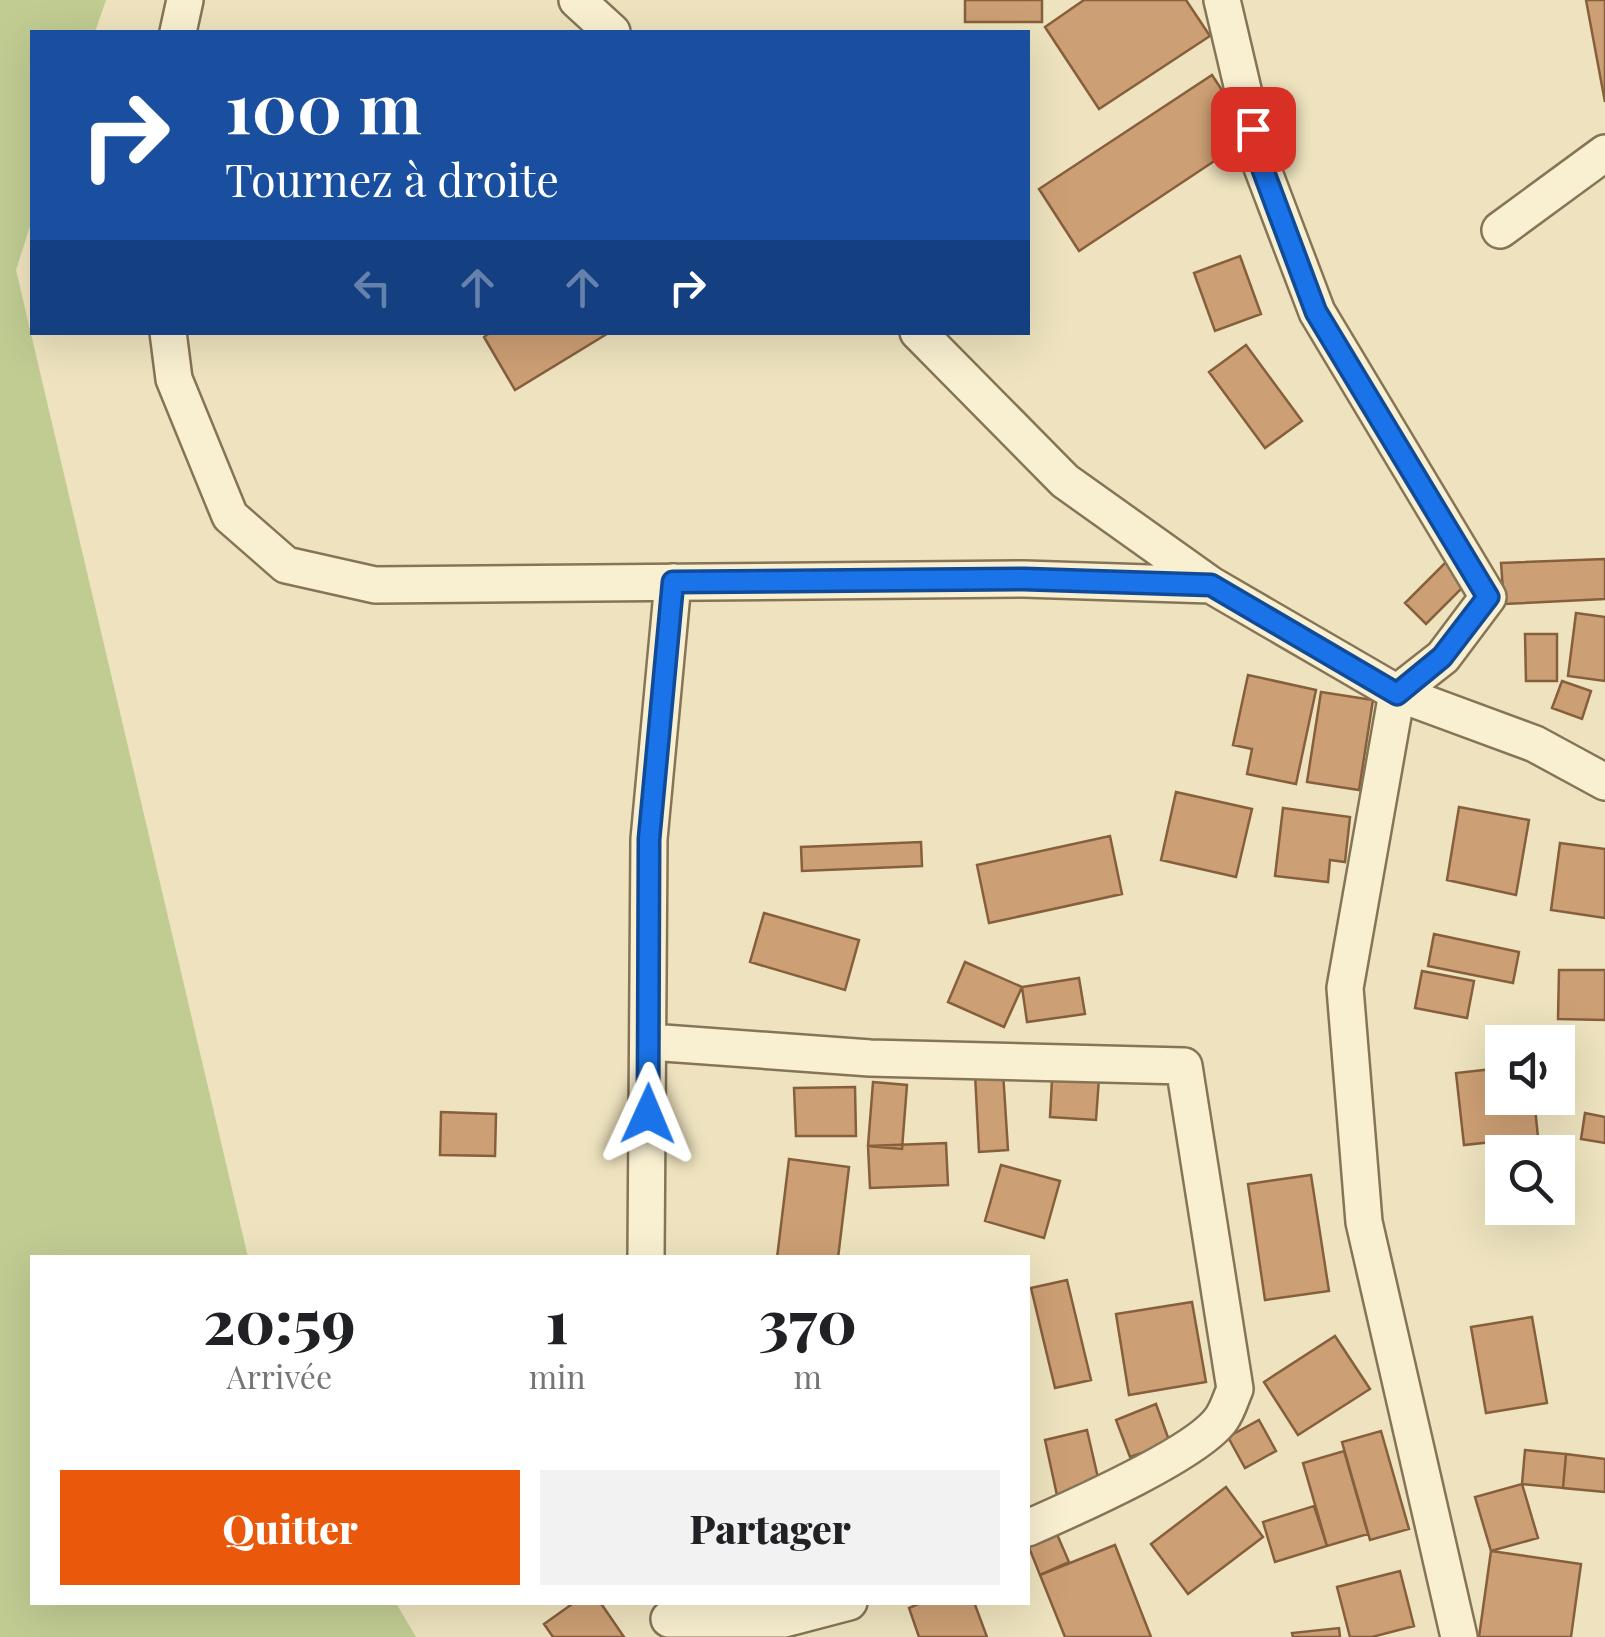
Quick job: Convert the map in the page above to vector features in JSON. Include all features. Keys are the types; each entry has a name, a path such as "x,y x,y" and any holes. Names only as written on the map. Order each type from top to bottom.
{"street":[{"path":"178,30 185,0"},
{"path":"578,0 610,30"},
{"path":"1222,0 1260,162 1316,312 1488,597 1442,657 1397,694 1345,988 1364,1222 1459,1637"},
{"path":"1500,230 1605,153"},
{"path":"168,335 174,378 230,516 286,565 375,585 1024,579 1211,585"},
{"path":"921,335 1065,481 1211,585 1397,694 1535,744 1605,782"},
{"path":"646,1255 649,839 673,582"},
{"path":"650,1042 870,1058 1184,1066 1235,1389 1222,1418 1202,1438 1100,1495 1030,1527"},
{"path":"670,1619 784,1620 838,1605"}],"green space":[{"path":"0,0 106,0 96,30 30,30 30,226 16,270 248,1255 30,1255 30,1605 397,1605 416,1637 0,1637"}],"building":[{"path":"965,0 1042,0 1042,22 965,22"},
{"path":"1084,0 1186,0 1210,36 1099,109 1045,27"},
{"path":"1586,0 1605,0 1605,102"},
{"path":"1212,75 1252,136 1079,251 1039,189"},
{"path":"1240,256 1261,314 1215,331 1194,273"},
{"path":"487,335 605,335 515,390 484,337"},
{"path":"1246,345 1302,421 1265,448 1209,372"},
{"path":"1605,559 1605,599 1504,604 1501,563"},
{"path":"1447,561 1468,582 1426,624 1405,603"},
{"path":"1576,613 1605,617 1605,681 1568,676"},
{"path":"1525,634 1557,634 1557,681 1526,681"},
{"path":"1248,675 1316,690 1296,784 1247,774 1252,749 1233,745"},
{"path":"1562,681 1591,691 1582,719 1552,708"},
{"path":"1321,692 1373,700 1359,790 1307,782"},
{"path":"1176,792 1252,809 1236,877 1161,860"},
{"path":"1459,807 1529,820 1516,895 1447,880"},
{"path":"1283,808 1350,817 1345,862 1330,860 1328,882 1275,876"},
{"path":"1110,836 1122,894 989,923 977,865"},
{"path":"921,842 922,866 802,871 801,847"},
{"path":"1560,843 1605,849 1605,918 1551,910"},
{"path":"764,913 859,940 845,990 750,962"},
{"path":"1434,934 1519,952 1513,983 1428,966"},
{"path":"965,962 1022,987 1004,1027 948,1002"},
{"path":"1559,970 1605,970 1605,1020 1558,1019"},
{"path":"1422,971 1474,981 1467,1018 1415,1008"},
{"path":"1079,978 1085,1014 1027,1022 1022,987"},
{"path":"1053,1061 1100,1064 1096,1120 1050,1117"},
{"path":"1485,1070 1485,1115 1536,1115 1538,1135 1485,1135 1485,1143 1464,1145 1456,1073"},
{"path":"1003,1072 1008,1150 979,1152 975,1074"},
{"path":"873,1082 907,1085 902,1149 868,1146"},
{"path":"855,1087 856,1136 796,1136 794,1088"},
{"path":"441,1112 496,1114 495,1156 440,1155"},
{"path":"1585,1113 1605,1117 1605,1143 1581,1139"},
{"path":"946,1143 948,1185 870,1188 868,1146"},
{"path":"789,1159 849,1167 838,1255 777,1255"},
{"path":"1001,1165 1060,1181 1044,1238 985,1221"},
{"path":"1311,1175 1329,1291 1265,1300 1248,1184"},
{"path":"1067,1280 1091,1380 1055,1388 1031,1288"},
{"path":"1192,1302 1206,1382 1129,1395 1116,1314"},
{"path":"1532,1317 1547,1403 1486,1413 1471,1327"},
{"path":"1335,1336 1370,1389 1298,1435 1264,1382"},
{"path":"1156,1404 1170,1443 1130,1457 1116,1420"},
{"path":"1259,1420 1276,1451 1245,1468 1228,1437"},
{"path":"1087,1430 1101,1491 1058,1500 1045,1440"},
{"path":"1381,1431 1409,1529 1370,1540 1342,1442"},
{"path":"1525,1450 1566,1454 1563,1488 1522,1484"},
{"path":"1344,1451 1368,1534 1327,1546 1303,1463"},
{"path":"1566,1454 1605,1459 1605,1492 1563,1488"},
{"path":"1522,1484 1538,1538 1491,1551 1475,1497"},
{"path":"1226,1487 1263,1537 1188,1594 1151,1544"},
{"path":"1314,1506 1327,1546 1275,1562 1263,1522"},
{"path":"1056,1532 1069,1562 1040,1575 1030,1544"},
{"path":"1115,1545 1151,1637 1065,1637 1040,1575"},
{"path":"1491,1551 1581,1564 1571,1637 1479,1637"},
{"path":"1400,1571 1414,1626 1372,1637 1350,1637 1337,1587"},
{"path":"571,1605 602,1605 624,1637 553,1637 544,1624"},
{"path":"975,1605 987,1637 919,1637 909,1608"},
{"path":"1339,1628 1340,1637 1293,1637 1292,1633"}],"route":[{"path":"648,1114 649,839 673,582 1024,579 1211,585 1397,694 1442,657 1488,597 1316,312 1260,162 1253,129"}]}
